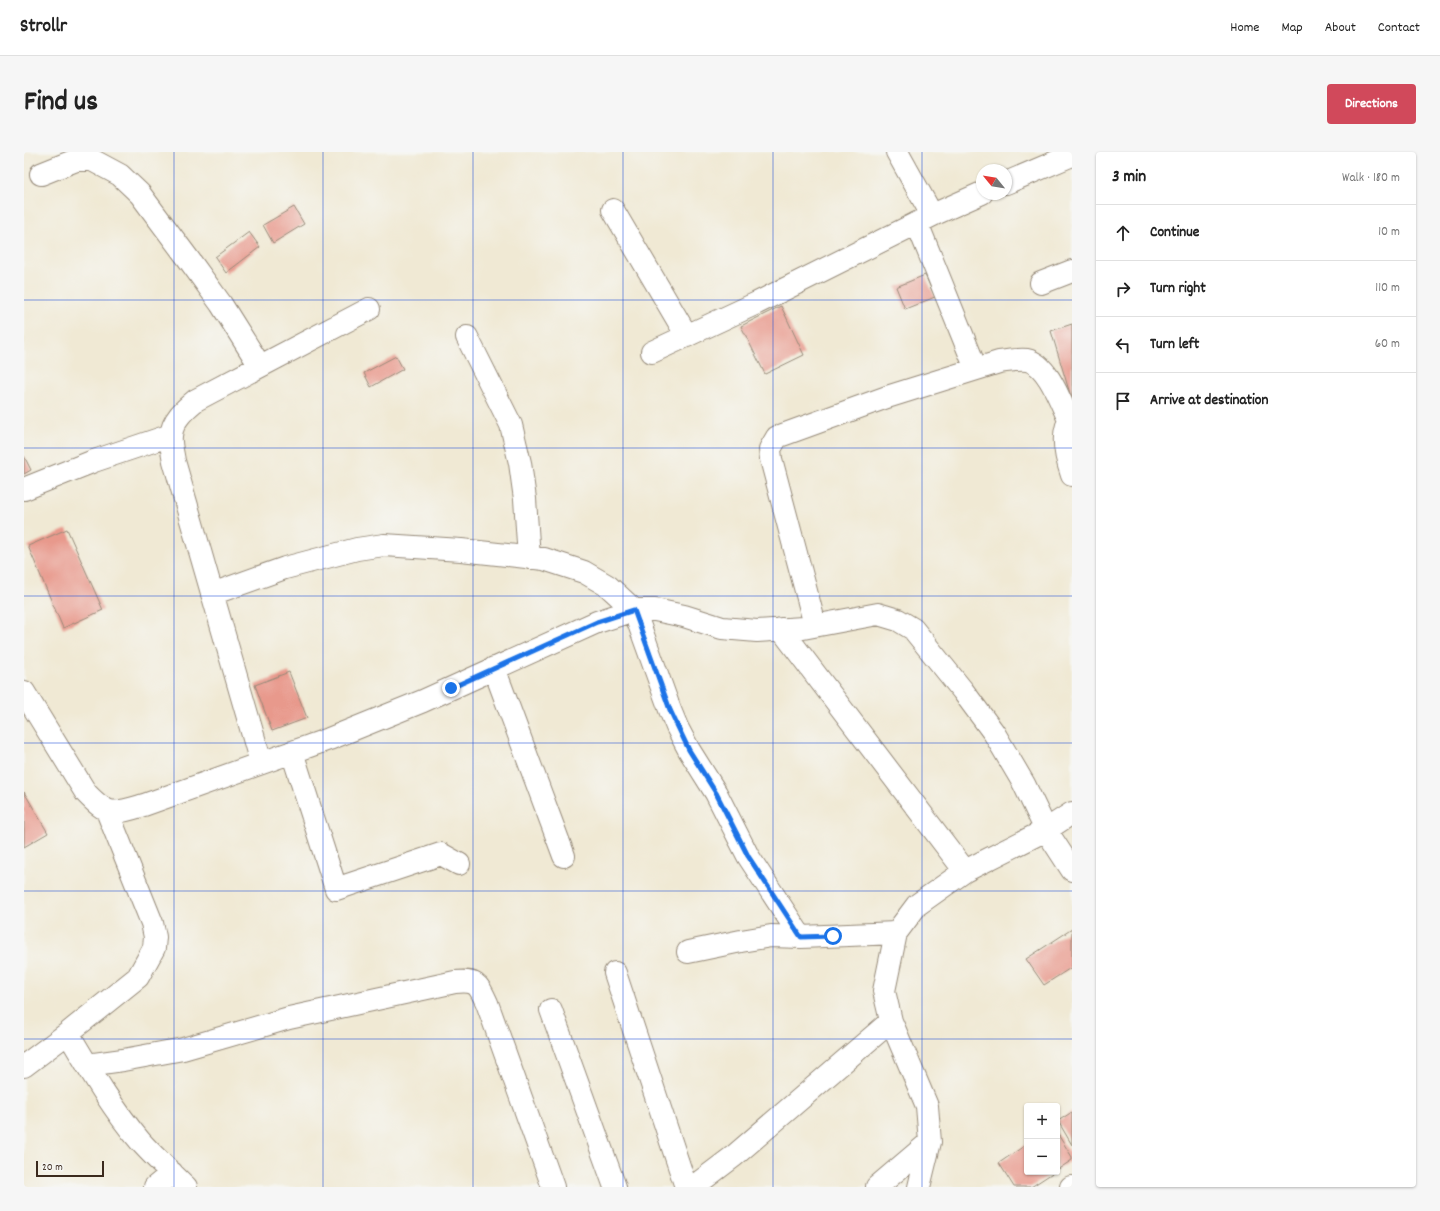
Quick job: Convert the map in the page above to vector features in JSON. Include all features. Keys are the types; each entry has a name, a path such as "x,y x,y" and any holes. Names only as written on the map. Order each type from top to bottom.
{"street":[{"path":"897,152 924,219 976,369"},
{"path":"1012,180 1072,155"},
{"path":"41,174 76,160 92,160 120,175 140,194 187,257 221,304 260,366"},
{"path":"652,352 757,303 924,219 976,196"},
{"path":"613,210 687,336"},
{"path":"1041,283 1072,271"},
{"path":"261,763 174,462 170,436 175,421 183,410 196,400 369,309"},
{"path":"467,337 511,425 520,463 525,499 529,558"},
{"path":"815,626 771,459 770,449 776,437 887,397 976,369 999,362 1028,360 1038,364 1047,375 1071,418 1065,434 1065,450 1072,474"},
{"path":"24,489 94,461 170,436"},
{"path":"212,594 285,568 357,550 384,545 461,550 544,559 584,572 608,586 634,610 670,710 680,733 716,793 748,856 801,937"},
{"path":"24,692 86,793 107,811 120,812 144,805 329,739 423,701 597,622 634,610 655,610 684,616 722,628 757,632 815,626 878,614 898,620 913,629 963,691 994,733 1024,784 1046,830 1072,870"},
{"path":"781,630 965,871"},
{"path":"494,668 564,856"},
{"path":"292,752 336,889 441,854 459,864"},
{"path":"24,1066 138,977 154,948 155,937 152,923 107,811"},
{"path":"919,1187 930,1142 927,1106 890,1021 884,991 896,933 917,905 965,871 1046,830 1072,813"},
{"path":"688,952 771,936 801,937 896,933"},
{"path":"615,973 686,1187"},
{"path":"87,1064 123,1060 183,1049 289,1018 455,982 468,981 480,988 487,1003 553,1187"},
{"path":"550,1010 614,1187"},
{"path":"693,1187 734,1156 890,1021"},
{"path":"68,1033 122,1117 141,1142 179,1180 155,1187"},
{"path":"877,1187 930,1142"}],"building":[{"path":"294,207 304,224 273,243 263,225"},
{"path":"249,232 260,247 226,273 215,257"},
{"path":"925,275 935,297 905,309 896,287"},
{"path":"781,306 804,355 765,374 741,326"},
{"path":"1072,324 1072,397 1071,397 1051,331"},
{"path":"396,356 403,369 371,387 364,373"},
{"path":"24,456 31,470 24,474"},
{"path":"67,529 103,610 63,628 28,546"},
{"path":"289,672 307,718 272,731 255,685"},
{"path":"24,792 48,833 24,847"},
{"path":"1072,929 1072,967 1044,985 1026,959"},
{"path":"1072,1112 1072,1145 1060,1124 1060,1120"},
{"path":"1060,1138 1072,1157 1072,1160 1060,1168"},
{"path":"1024,1146 1024,1175 1049,1175 1031,1187 1014,1187 999,1163"}],"route":[{"path":"451,688 597,622 634,610 670,710 689,750 716,793 748,856 801,937 833,936"}]}
